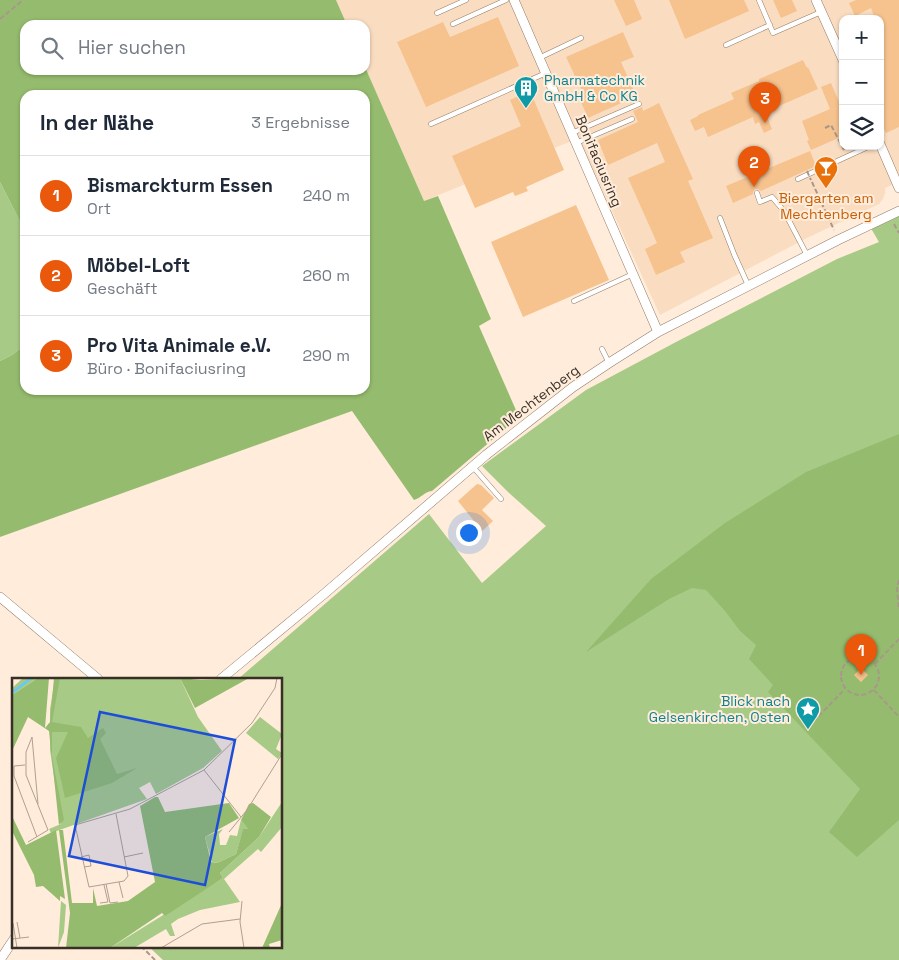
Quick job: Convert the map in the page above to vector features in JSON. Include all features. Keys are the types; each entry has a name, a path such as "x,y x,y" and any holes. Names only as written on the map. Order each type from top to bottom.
{"street":[{"name":"Bonifaciusring","path":"514,0 658,332"},
{"path":"816,0 839,42"},
{"path":"883,150 899,188"},
{"name":"Am Mechtenberg","path":"222,678 324,594 472,467 573,386 658,332 807,255 899,211"},
{"path":"0,597 97,678"},
{"path":"0,960 12,942"}],"lane":[{"path":"437,13 466,0"},
{"path":"453,24 506,0"},
{"path":"759,0 773,33 822,12"},
{"path":"726,45 770,25"},
{"path":"539,58 582,38"},
{"path":"431,124 546,73"},
{"path":"572,133 639,104"},
{"path":"576,143 632,119"},
{"path":"798,179 861,150"},
{"path":"757,193 760,202 772,197 784,211 807,255"},
{"path":"720,218 748,285"},
{"path":"574,301 633,274"},
{"path":"602,349 609,363"},
{"path":"472,467 501,499"}],"path":[{"path":"0,19 22,0"},
{"path":"825,128 831,125 840,145 848,156"},
{"path":"807,171 831,226"},
{"path":"899,580 897,589 899,610"},
{"path":"875,664 899,639"},
{"path":"862,657 875,664 879,680 874,690 860,696 846,689 841,680 841,675 848,662 862,657"},
{"path":"808,727 846,689"},
{"path":"874,690 899,717"},
{"path":"143,948 155,960"}],"shaded area":[{"path":"336,0 899,0 899,182 885,188 883,199 879,204 807,238 660,315 579,139 424,201 369,75 370,20 345,20"}],"green space":[{"path":"0,0 336,0 345,20 20,20 20,75 369,75 424,201 438,196 491,319 479,326 519,417 432,491 414,500 352,411 0,537 0,361 20,349 20,395 370,395 370,90 20,90 20,221 0,182"},
{"path":"0,182 20,221 20,349 0,361"},
{"path":"899,212 899,960 163,960 150,948 282,948 282,678 239,678 429,514 482,583 546,526 482,466 586,390 837,259 879,242 869,225"},
{"path":"899,434 899,820 857,857 829,832 860,789 768,692 773,685 749,659 756,645 740,631 706,590 692,588 669,599 586,652 651,579 725,523 806,472"}],"building":[{"path":"614,0 634,0 642,19 626,26"},
{"path":"669,0 744,0 749,11 685,39"},
{"path":"773,0 792,0 797,11 781,18"},
{"path":"856,0 899,0 899,127 886,133 884,129 884,15 874,15 871,8 855,15 849,3"},
{"path":"498,17 519,66 426,107 397,42 443,22 450,37"},
{"path":"623,32 634,57 621,62 638,100 630,103 628,100 588,118 577,93 582,91 566,57"},
{"path":"803,60 818,89 765,112 772,129 764,133 759,122 755,124 753,117 708,137 704,127 695,131 690,120 734,99 731,93"},
{"path":"831,83 839,102 839,138 811,150 802,121 830,109 821,87"},
{"path":"530,91 564,170 526,187 528,191 515,196 513,192 475,208 452,156 521,126 510,100"},
{"path":"659,103 693,179 688,181 713,238 680,252 685,262 656,275 645,249 657,243 628,178 665,162 657,143 608,165 598,140 638,122 633,111 642,107 643,111"},
{"path":"810,151 816,166 761,191 755,189 753,194 733,203 726,186"},
{"path":"576,205 609,280 523,317 491,242"},
{"path":"477,484 481,485 494,498 482,510 493,521 478,535 469,527 474,521 458,501"},
{"path":"861,668 868,675 861,682 854,675"}],"place":[{"name":"Pharmatechnik GmbH & Co KG","path":"526,109"},
{"name":"Pro Vita Animale e.V.","path":"765,123"},
{"name":"Möbel-Loft","path":"754,187"},
{"name":"Biergarten am Mechtenberg","path":"826,189"},
{"name":"Bismarckturm Essen","path":"861,675"},
{"name":"Blick nach Gelsenkirchen, Osten","path":"808,730"}]}
